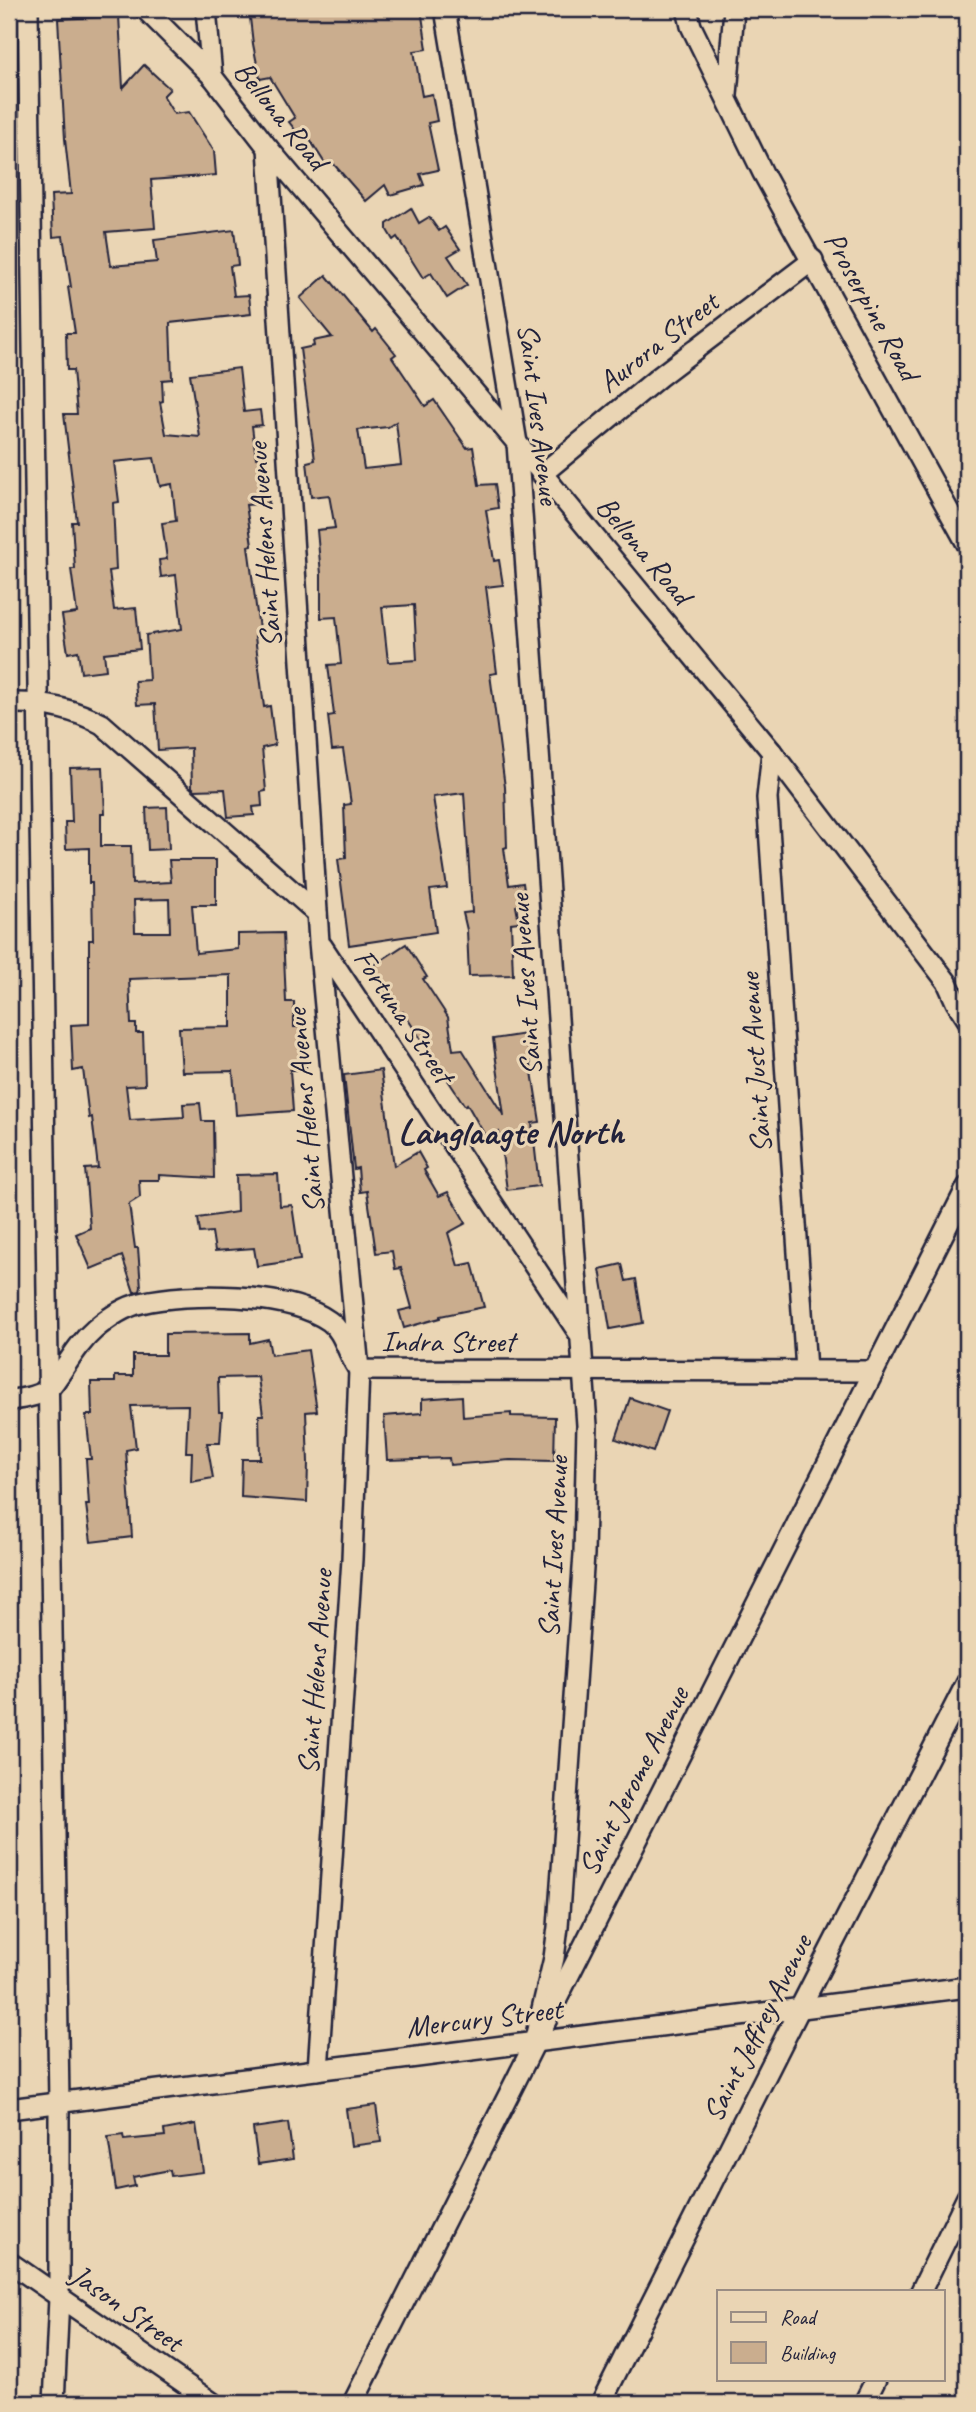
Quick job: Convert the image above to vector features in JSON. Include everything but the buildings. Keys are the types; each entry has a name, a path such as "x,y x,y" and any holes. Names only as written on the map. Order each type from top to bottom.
{"street":[{"path":"28,9 60,2102 59,2298 54,2403"},
{"name":"Bellona Road","path":"145,9 212,76 268,148 517,443 772,752 947,982 967,1019"},
{"path":"206,9 212,76"},
{"name":"Saint Ives Avenue","path":"445,9 517,443 587,1425 585,1542 566,1819 554,1958 534,2043"},
{"name":"Proserpine Road","path":"687,9 691,26 763,173 967,544"},
{"path":"726,96 734,9"},
{"name":"Saint Helens Avenue","path":"268,148 319,942 359,1370 352,1559 318,2070"},
{"name":"Aurora Street","path":"542,474 659,377 813,260"},
{"path":"9,703 38,702 86,715 102,724 317,913"},
{"name":"Saint Just Avenue","path":"772,752 766,798 806,1370"},
{"name":"Fortuna Street","path":"319,942 579,1333"},
{"name":"Bellona Road","path":"947,982 967,1000"},
{"name":"Saint Jerome Avenue","path":"353,2403 967,1187"},
{"name":"Indra Street","path":"49,1388 79,1346 95,1329 118,1312 139,1303 191,1298 273,1299 328,1320 341,1336 359,1370 874,1371"},
{"path":"9,1400 33,1395 49,1388"},
{"name":"Saint Jeffrey Avenue","path":"601,2403 967,1682"},
{"name":"Mercury Street","path":"9,2109 967,1987"},
{"path":"921,2290 967,2197"},
{"name":"Jason Street","path":"9,2262 213,2403"},
{"path":"864,2403 876,2380"}],"district":[{"name":"Langlaagte North","path":"511,1131"}]}
